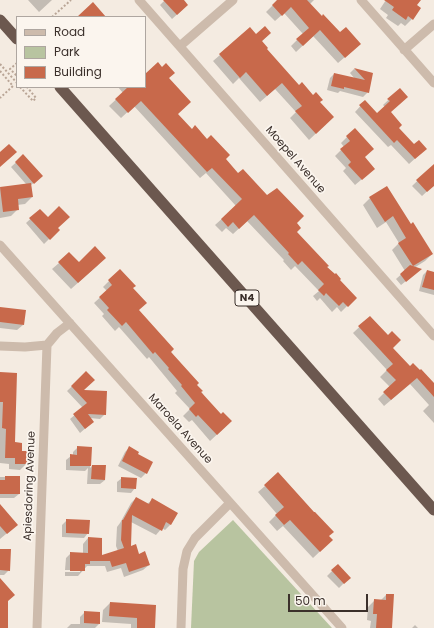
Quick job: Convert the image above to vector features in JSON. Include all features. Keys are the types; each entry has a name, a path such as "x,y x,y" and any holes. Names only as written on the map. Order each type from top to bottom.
{"highway":[{"path":"0,20 16,38"},
{"name":"N4","path":"61,88 434,510"}],"street":[{"name":"Moepel Avenue","path":"139,0 434,336"},
{"path":"180,46 233,0"},
{"path":"362,0 434,83"},
{"path":"404,50 434,24"},
{"name":"Maroela Avenue","path":"0,244 342,628"},
{"path":"0,346 25,347 47,345 57,333 70,324"},
{"name":"Apiesdoring Avenue","path":"38,628 47,345"},
{"path":"181,628 184,570 187,551 195,538 230,504"}],"path":[{"path":"53,16 71,0"},
{"path":"0,64 16,82"},
{"path":"16,64 10,69 16,75"},
{"path":"0,71 13,86 0,98"},
{"path":"21,88 33,101 36,98 28,88"}],"green space":[{"path":"233,520 332,628 191,628 194,561 199,552"}],"building":[{"path":"163,0 184,0 188,5 177,15"},
{"path":"277,0 307,0 340,32 346,27 361,44 345,58 320,30 303,46 296,39 309,28 291,7 282,16 272,5"},
{"path":"384,0 421,0 417,5 421,8 413,20 408,16 406,20 392,10 394,7"},
{"path":"93,2 105,16 78,16"},
{"path":"265,26 271,33 262,41 268,48 267,49 299,85 302,82 313,95 316,92 323,100 320,102 334,117 316,134 295,111 302,106 282,83 267,96 246,72 240,78 219,54 250,27 256,34"},
{"path":"158,62 162,67 166,63 175,73 169,78 191,102 178,114 192,129 195,125 207,139 211,135 230,155 226,159 238,173 243,169 267,195 277,188 304,216 297,223 301,228 297,232 329,266 327,267 335,274 336,273 341,279 340,280 357,298 348,307 343,302 339,306 326,293 324,296 318,290 324,284 302,261 298,265 254,215 239,229 233,222 228,227 221,219 242,199 212,168 207,172 141,101 128,113 115,99 127,88 146,88 146,73"},
{"path":"354,68 373,73 369,93 344,87 344,89 331,86 334,73 365,80"},
{"path":"400,88 408,97 391,112 402,125 399,128 414,144 419,140 427,149 415,159 397,140 394,143 359,105 365,100 377,113 390,101 387,99"},
{"path":"355,128 374,149 365,157 375,169 362,180 348,165 351,162 340,149 350,141 346,136"},
{"path":"9,144 17,152 0,167 0,152"},
{"path":"23,154 43,176 34,184 15,162"},
{"path":"434,164 434,186 427,192 416,180"},
{"path":"31,183 33,197 18,199 19,210 3,212 0,187"},
{"path":"387,186 411,224 413,222 433,254 413,266 398,243 406,238 393,216 385,222 369,197"},
{"path":"59,206 70,217 58,228 60,230 50,240 29,218 40,209 48,217"},
{"path":"95,246 106,258 78,283 58,262 69,252 79,262"},
{"path":"410,265 422,269 406,282 400,274"},
{"path":"120,269 136,286 133,288 147,303 139,310 174,349 171,352 199,383 197,385 203,391 201,392 221,414 223,412 232,421 217,435 198,415 196,417 189,409 195,403 168,369 169,368 155,352 153,354 126,322 122,326 107,310 109,308 99,297 112,285 108,280"},
{"path":"427,270 434,272 434,290 422,287"},
{"path":"0,307 26,310 24,325 0,322"},
{"path":"370,316 388,335 392,331 401,340 393,348 410,366 413,363 434,383 434,397 417,378 391,400 383,392 396,380 386,370 393,364 358,326"},
{"path":"86,371 95,380 84,390 107,391 106,415 88,414 94,422 85,429 73,414 87,403 71,386"},
{"path":"0,372 17,373 15,442 22,443 22,451 27,451 27,464 15,464 15,458 5,458 6,429 2,428 3,402 0,402"},
{"path":"77,446 92,447 91,466 70,466 70,454 77,455"},
{"path":"129,446 139,452 138,454 153,462 147,474 122,461"},
{"path":"92,465 106,465 105,480 91,479"},
{"path":"278,472 334,532 329,536 333,540 320,552 290,520 284,525 275,515 284,507 264,485"},
{"path":"5,476 20,476 20,494 0,494 0,480 5,480"},
{"path":"121,477 137,478 136,489 121,488"},
{"path":"136,497 149,504 152,498 178,513 171,525 166,522 162,531 132,515 131,546 136,544 139,554 145,551 150,565 129,572 126,563 112,567 110,561 90,561 90,564 85,564 85,571 70,571 70,552 88,553 88,537 102,538 102,555 124,548 121,540 122,520"},
{"path":"0,504 18,525 7,534 0,526"},
{"path":"66,519 90,520 89,534 66,533"},
{"path":"0,549 11,549 10,571 0,570"},
{"path":"338,564 351,578 344,584 331,570"},
{"path":"0,578 15,595 8,601 8,628 0,628"},
{"path":"386,594 394,594 392,628 376,628 377,614 373,614 374,599 386,600"},
{"path":"110,602 156,605 155,628 137,628 137,618 109,616"},
{"path":"84,611 100,612 100,624 84,623"}]}
